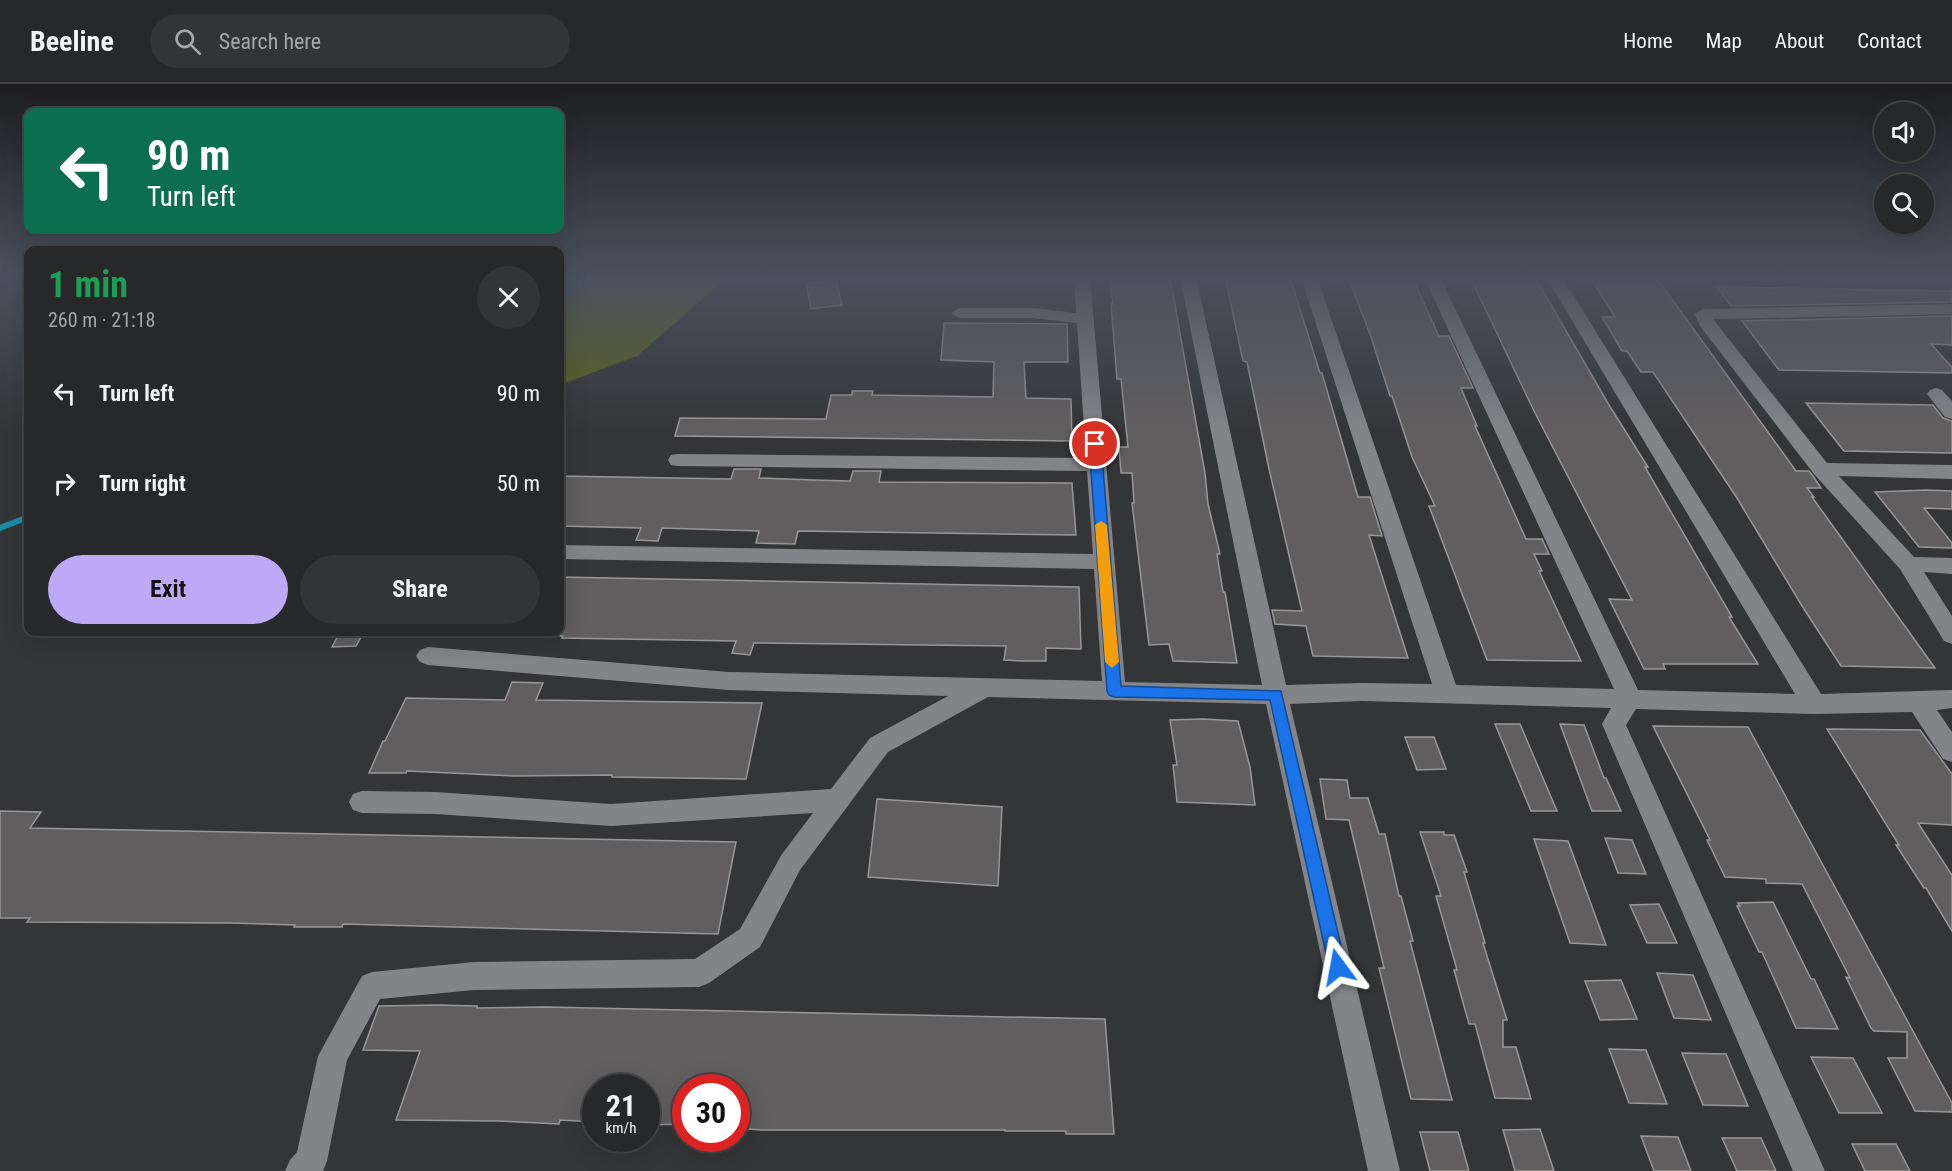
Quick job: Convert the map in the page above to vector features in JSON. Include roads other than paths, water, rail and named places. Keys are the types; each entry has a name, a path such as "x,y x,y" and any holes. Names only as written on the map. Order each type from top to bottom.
{"street":[{"path":"1086,328 1114,691"},
{"path":"1198,328 1276,695 1384,1171"},
{"path":"1325,328 1447,694"},
{"path":"1455,328 1630,699"},
{"path":"1584,328 1815,704"},
{"path":"1710,328 1821,469 1908,564 1952,635"},
{"path":"1936,394 1952,413"},
{"path":"678,460 1096,465"},
{"path":"1821,469 1952,472"},
{"path":"564,552 1104,562"},
{"path":"1908,564 1952,567"},
{"path":"428,656 729,681 1276,695 1362,692 1815,704 1952,699"},
{"path":"301,1171 311,1161 333,1056 372,986 474,976 699,973 750,938 791,862 879,745 985,688"},
{"path":"1630,699 1614,724 1809,1171"},
{"path":"1918,702 1952,752"},
{"path":"362,801 435,803 611,816 838,800"}],"waterway":[{"path":"0,528 24,519"}]}
